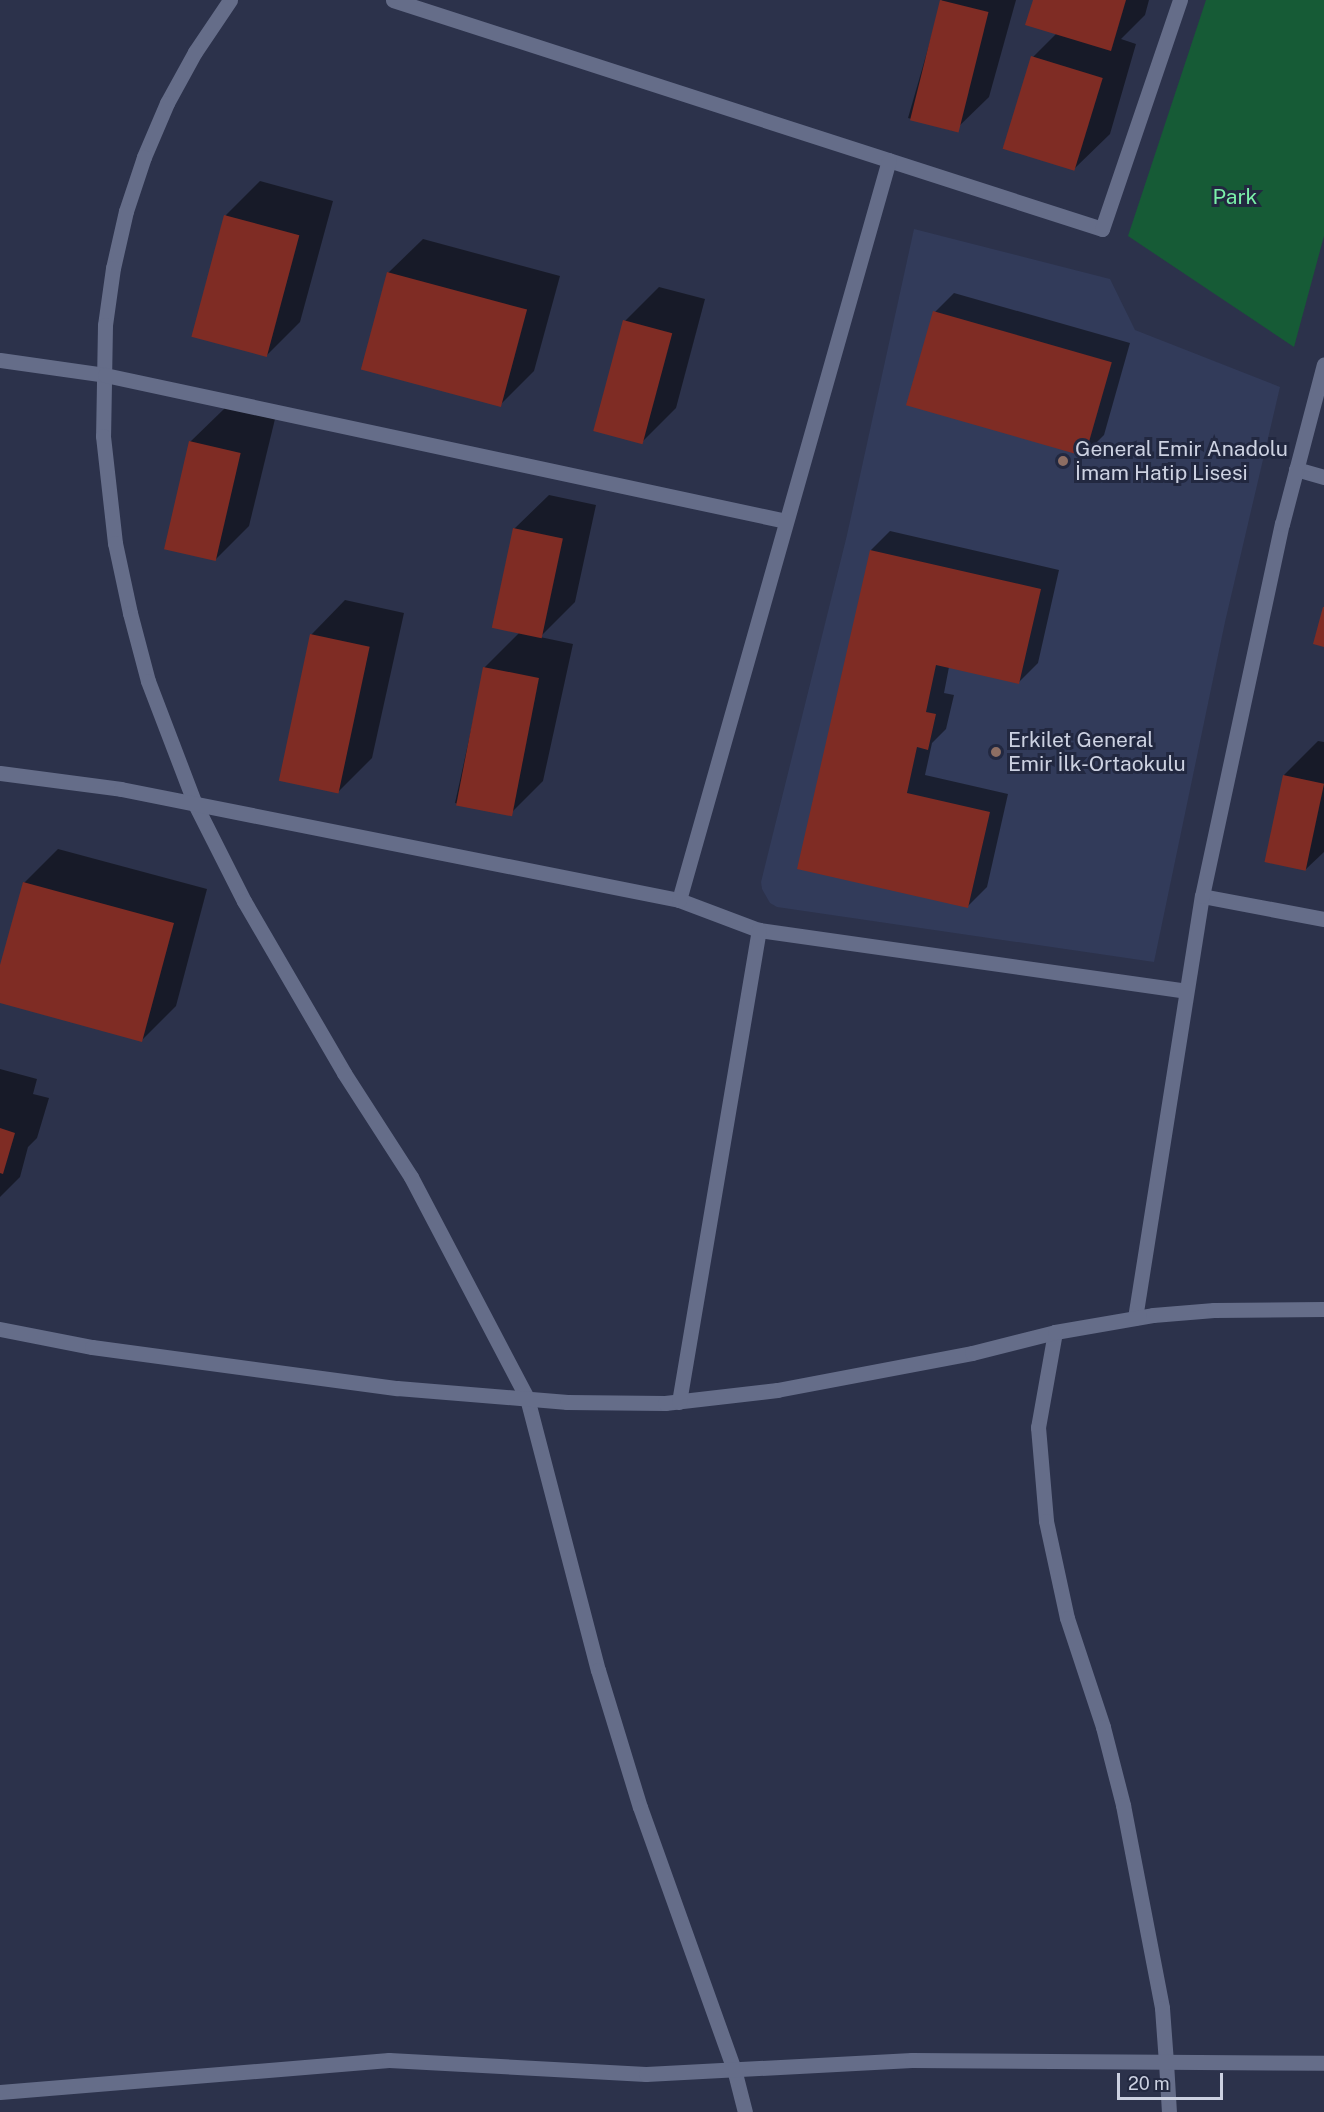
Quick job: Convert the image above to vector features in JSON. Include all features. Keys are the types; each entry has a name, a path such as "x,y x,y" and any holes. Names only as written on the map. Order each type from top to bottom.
{"street":[{"path":"230,0 184,73 144,157 126,212 113,268 105,325 103,436 108,490 120,567 148,681 195,804 244,901 293,988 411,1177 527,1398 560,1535 601,1682 667,1887 734,2069 745,2112"},
{"path":"393,0 1102,229 1180,0"},
{"path":"679,900 889,160"},
{"path":"0,360 105,375 786,521"},
{"path":"1135,1318 1202,896 1230,771 1254,647 1296,469 1324,364"},
{"path":"1296,469 1324,477"},
{"path":"0,772 121,789 679,900 759,930 1186,991"},
{"path":"1202,896 1324,919"},
{"path":"679,1402 759,930"},
{"path":"0,1329 92,1347 397,1388 609,1404 679,1402 777,1390 972,1353 1055,1332 1135,1318 1214,1310 1324,1309"},
{"path":"1055,1332 1038,1427 1046,1521 1067,1618 1102,1727 1123,1806 1162,2008 1169,2112"},
{"path":"0,2092 389,2060 646,2074 912,2060 1324,2063"}],"shaded area":[{"path":"914,229 1110,279 1135,330 1280,387 1225,622 1154,962 777,907 770,903 762,889 761,882 847,535"}],"green space":[{"name":"Park","path":"1206,0 1324,0 1324,236 1294,347 1128,236"}],"building":[{"path":"940,0 989,12 959,132 910,120"},
{"path":"1033,0 1126,0 1111,51 1025,25"},
{"path":"1031,56 1103,78 1074,171 1003,149"},
{"path":"224,215 299,235 267,357 191,337"},
{"path":"387,272 527,310 501,407 361,370"},
{"path":"933,311 1112,362 1085,456 906,405"},
{"path":"623,320 672,333 642,444 593,431"},
{"path":"189,441 241,453 216,561 164,549"},
{"path":"513,528 563,539 542,638 492,628"},
{"path":"870,550 1041,589 1019,684 936,665 926,712 936,714 928,750 917,747 907,793 990,812 968,908 797,869"},
{"path":"1324,607 1324,647 1313,644"},
{"path":"310,634 370,647 338,793 279,781"},
{"path":"483,667 539,678 512,816 456,805"},
{"path":"1283,775 1324,784 1306,871 1264,862"},
{"path":"23,882 174,923 142,1042 0,1003 0,965"},
{"path":"0,1128 15,1133 3,1174 0,1173"}],"place":[{"name":"General Emir Anadolu İmam Hatip Lisesi","path":"1063,461"},
{"name":"Erkilet General Emir İlk-Ortaokulu","path":"996,752"}]}
